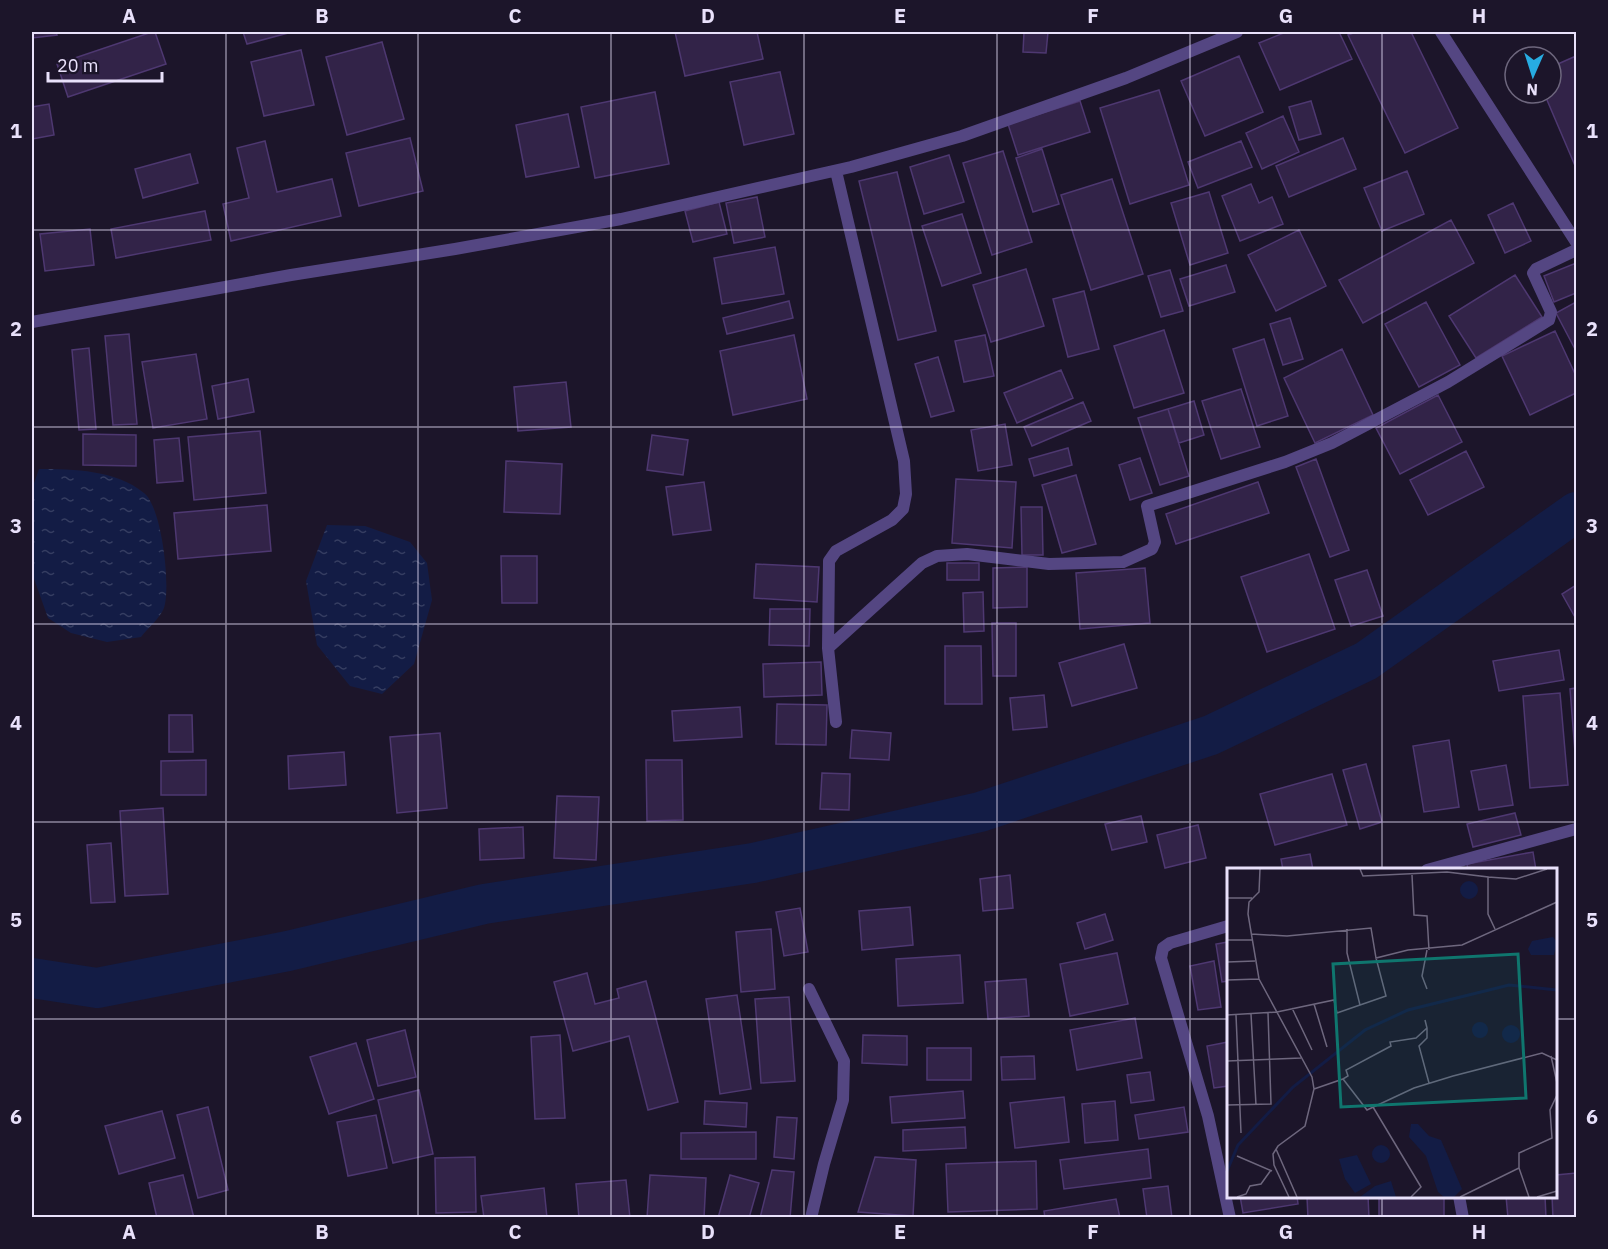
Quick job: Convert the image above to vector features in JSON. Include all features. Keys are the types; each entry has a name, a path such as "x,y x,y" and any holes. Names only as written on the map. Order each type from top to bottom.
{"street":[{"path":"32,322 610,221 836,171 962,136 1126,78 1237,32"},
{"path":"1441,32 1576,242"},
{"path":"836,171 904,461 906,494 903,510 892,520 836,551 829,561 828,648 836,722"},
{"path":"828,648 922,563 937,556 967,554 1049,564 1123,562 1152,549 1155,542 1147,506 1285,462 1332,443 1448,382 1549,320 1551,312 1533,273 1536,269 1576,250"},
{"path":"1434,868 1576,829"},
{"path":"1227,926 1170,943 1163,948 1161,958 1208,1116 1230,1218"},
{"path":"809,989 844,1061 843,1100 811,1218"},
{"path":"1459,1198 1463,1218"}],"water":[{"path":"39,469 108,475 133,485 150,501 156,514 163,548 166,598 162,612 141,637 107,642 71,633 48,618 32,573 32,489"},
{"path":"327,525 365,526 410,542 427,563 432,600 414,664 382,694 350,686 317,645 306,581"}],"building":[{"path":"32,32 56,32 57,35 32,38"},
{"path":"155,32 166,64 68,97 57,64"},
{"path":"243,32 292,32 247,44"},
{"path":"675,32 757,32 763,59 685,76"},
{"path":"1024,32 1048,32 1046,53 1023,52"},
{"path":"1286,32 1339,32 1352,59 1280,90 1259,43"},
{"path":"1356,32 1411,32 1458,128 1405,153 1348,35"},
{"path":"382,42 404,119 347,135 326,57"},
{"path":"301,50 314,105 264,116 251,62"},
{"path":"1239,56 1263,112 1205,136 1181,81"},
{"path":"1576,56 1576,168 1549,105 1563,105 1563,62"},
{"path":"780,72 794,134 744,145 730,82"},
{"path":"1159,90 1189,185 1130,204 1100,108"},
{"path":"655,92 669,164 595,178 581,107"},
{"path":"1080,101 1090,132 1018,155 1008,124"},
{"path":"1311,101 1321,134 1299,140 1289,107"},
{"path":"49,104 54,135 32,139 32,107"},
{"path":"568,114 579,167 526,177 516,125"},
{"path":"1283,116 1299,152 1262,169 1246,133"},
{"path":"410,138 423,191 359,206 346,153"},
{"path":"1343,138 1356,169 1289,197 1276,166"},
{"path":"265,141 277,192 332,179 341,216 231,241 223,204 249,198 237,148"},
{"path":"1241,141 1252,167 1198,188 1188,162"},
{"path":"1042,149 1059,204 1033,212 1016,158"},
{"path":"1003,151 1032,242 992,255 963,163"},
{"path":"190,154 198,183 143,198 135,169"},
{"path":"949,155 964,202 924,214 910,167"},
{"path":"1407,171 1424,214 1382,231 1364,188"},
{"path":"897,172 936,331 898,340 859,181"},
{"path":"1112,179 1143,274 1091,290 1061,195"},
{"path":"1251,184 1259,203 1272,197 1283,224 1240,241 1222,196"},
{"path":"1209,192 1228,253 1190,265 1171,203"},
{"path":"757,197 765,237 734,243 726,203"},
{"path":"719,202 727,234 693,242 685,211"},
{"path":"1513,203 1531,241 1505,253 1488,215"},
{"path":"205,211 211,240 116,258 111,229"},
{"path":"962,214 981,273 942,286 922,226"},
{"path":"1451,220 1474,263 1363,323 1339,280"},
{"path":"90,229 94,265 45,271 40,234"},
{"path":"1299,230 1326,286 1276,311 1248,255"},
{"path":"775,247 784,294 722,304 714,258"},
{"path":"1576,263 1576,293 1554,302 1544,276"},
{"path":"1226,265 1235,292 1189,306 1180,279"},
{"path":"1026,269 1044,326 991,342 973,285"},
{"path":"1170,270 1183,311 1161,317 1148,276"},
{"path":"1515,275 1542,317 1476,358 1449,316"},
{"path":"1084,291 1099,349 1068,357 1053,299"},
{"path":"789,301 793,318 727,334 723,318"},
{"path":"1426,302 1460,365 1419,387 1385,324"},
{"path":"1576,302 1576,351 1556,313"},
{"path":"1290,318 1303,359 1283,365 1270,324"},
{"path":"1164,330 1184,393 1134,408 1114,346"},
{"path":"1555,331 1576,376 1576,393 1530,415 1502,356"},
{"path":"129,334 137,424 113,425 105,336"},
{"path":"794,335 807,399 733,415 720,351"},
{"path":"985,335 994,376 964,382 955,341"},
{"path":"1264,339 1288,416 1257,426 1233,349"},
{"path":"89,348 96,429 79,430 72,350"},
{"path":"1342,349 1373,415 1315,443 1284,378"},
{"path":"196,354 207,419 153,428 142,362"},
{"path":"938,357 954,411 931,417 915,364"},
{"path":"1061,370 1073,398 1017,423 1004,393"},
{"path":"248,379 254,412 218,419 212,386"},
{"path":"566,382 571,427 518,431 514,387"},
{"path":"1241,389 1260,447 1221,459 1202,401"},
{"path":"1438,395 1462,442 1400,474 1376,428"},
{"path":"1194,401 1204,435 1179,443 1168,409"},
{"path":"1083,402 1091,421 1032,446 1024,427"},
{"path":"1168,409 1189,476 1160,485 1138,418"},
{"path":"1005,424 1012,465 978,471 971,430"},
{"path":"260,431 266,493 194,500 188,437"},
{"path":"83,434 136,435 136,466 83,465"},
{"path":"652,435 688,440 683,475 647,470"},
{"path":"179,438 183,481 157,483 154,440"},
{"path":"1068,448 1072,465 1034,476 1029,459"},
{"path":"1466,451 1484,487 1428,515 1410,480"},
{"path":"1140,458 1152,493 1130,500 1119,465"},
{"path":"1316,459 1349,550 1330,557 1296,467"},
{"path":"506,461 562,464 560,514 504,512"},
{"path":"1076,475 1096,544 1062,553 1042,485"},
{"path":"956,479 1016,482 1012,548 952,543"},
{"path":"704,482 711,530 673,535 666,487"},
{"path":"1258,482 1269,513 1176,544 1166,514"},
{"path":"267,505 271,551 178,559 174,513"},
{"path":"1021,507 1042,507 1043,555 1022,555"},
{"path":"1309,554 1335,629 1267,652 1241,577"},
{"path":"501,556 537,556 537,603 502,603"},
{"path":"947,563 979,563 979,580 947,580"},
{"path":"756,564 819,567 817,602 754,598"},
{"path":"1027,567 1027,607 993,608 993,568"},
{"path":"1145,568 1150,623 1080,629 1076,573"},
{"path":"1367,570 1383,616 1351,626 1335,580"},
{"path":"1576,585 1576,619 1562,594"},
{"path":"983,592 984,631 964,632 963,593"},
{"path":"770,609 810,609 809,646 769,645"},
{"path":"992,623 1016,623 1016,676 993,676"},
{"path":"1124,644 1137,688 1072,706 1059,663"},
{"path":"945,646 981,646 982,704 945,704"},
{"path":"1559,650 1564,680 1499,691 1493,661"},
{"path":"821,662 822,695 764,697 763,664"},
{"path":"1576,688 1576,765 1570,689"},
{"path":"1560,693 1568,785 1530,788 1523,696"},
{"path":"1044,695 1047,727 1013,730 1010,698"},
{"path":"777,704 827,705 826,745 776,744"},
{"path":"740,707 742,737 674,741 672,711"},
{"path":"169,715 192,715 193,752 169,752"},
{"path":"852,730 891,733 889,760 850,758"},
{"path":"440,733 447,808 397,813 390,737"},
{"path":"1449,740 1459,807 1424,812 1413,746"},
{"path":"344,752 346,785 289,789 288,756"},
{"path":"206,760 206,795 161,795 161,761"},
{"path":"646,760 682,760 683,820 647,821"},
{"path":"1366,764 1382,822 1360,829 1343,770"},
{"path":"1506,765 1513,805 1479,810 1471,771"},
{"path":"822,773 850,774 849,810 820,809"},
{"path":"1332,774 1347,825 1275,845 1260,794"},
{"path":"557,796 599,797 596,860 554,858"},
{"path":"163,808 168,894 125,896 120,811"},
{"path":"1515,813 1521,835 1473,847 1467,824"},
{"path":"1141,816 1147,842 1112,850 1105,824"},
{"path":"1198,825 1206,858 1165,868 1157,835"},
{"path":"523,827 524,858 480,860 479,829"},
{"path":"111,843 115,902 91,903 87,845"},
{"path":"1533,852 1536,868 1468,868 1467,864"},
{"path":"1310,854 1313,868 1283,868 1281,859"},
{"path":"1010,875 1013,908 983,911 980,879"},
{"path":"910,907 913,945 862,950 859,911"},
{"path":"800,908 808,952 784,956 776,912"},
{"path":"1105,914 1113,940 1085,949 1077,923"},
{"path":"771,929 775,989 741,992 736,932"},
{"path":"1227,942 1227,981 1222,982 1216,944"},
{"path":"1117,953 1128,1004 1070,1016 1060,964"},
{"path":"960,955 963,1003 898,1006 896,959"},
{"path":"1214,961 1221,1007 1198,1010 1190,966"},
{"path":"587,973 595,1004 619,998 617,989 646,981 678,1102 648,1110 629,1036 573,1051 554,982"},
{"path":"1026,979 1029,1016 988,1019 985,982"},
{"path":"737,995 751,1089 720,1094 706,999"},
{"path":"789,997 795,1081 761,1083 755,999"},
{"path":"1135,1018 1142,1058 1077,1070 1070,1030"},
{"path":"405,1030 416,1077 378,1086 367,1040"},
{"path":"560,1035 565,1118 535,1119 531,1037"},
{"path":"863,1035 907,1036 907,1065 862,1063"},
{"path":"1227,1042 1227,1086 1214,1088 1207,1046"},
{"path":"356,1043 374,1099 329,1114 310,1057"},
{"path":"927,1048 971,1048 971,1080 927,1080"},
{"path":"1034,1056 1035,1079 1002,1080 1001,1057"},
{"path":"1150,1072 1154,1100 1131,1103 1127,1075"},
{"path":"419,1090 433,1154 393,1163 378,1100"},
{"path":"963,1091 965,1118 892,1123 890,1097"},
{"path":"1064,1097 1069,1142 1015,1148 1010,1103"},
{"path":"705,1101 747,1103 746,1127 704,1124"},
{"path":"1115,1101 1118,1140 1085,1143 1082,1104"},
{"path":"208,1107 228,1190 198,1198 177,1115"},
{"path":"1184,1107 1188,1132 1139,1139 1135,1115"},
{"path":"162,1111 175,1158 119,1174 105,1126"},
{"path":"376,1115 387,1168 348,1176 337,1122"},
{"path":"777,1117 797,1118 794,1159 774,1157"},
{"path":"965,1127 966,1148 903,1151 903,1130"},
{"path":"756,1132 756,1159 681,1159 681,1133"},
{"path":"1148,1149 1151,1178 1064,1189 1060,1160"},
{"path":"475,1157 476,1212 436,1213 435,1158"},
{"path":"875,1157 916,1160 913,1216 858,1212"},
{"path":"1036,1161 1037,1209 948,1212 946,1164"},
{"path":"772,1170 794,1172 790,1218 760,1218"},
{"path":"1576,1173 1576,1218 1553,1218 1552,1198 1557,1198 1557,1175"},
{"path":"183,1175 194,1218 157,1218 149,1183"},
{"path":"650,1175 706,1178 704,1218 647,1218"},
{"path":"730,1175 759,1183 749,1218 718,1218"},
{"path":"626,1180 630,1218 579,1218 576,1184"},
{"path":"1168,1186 1172,1218 1147,1218 1143,1189"},
{"path":"544,1188 547,1218 484,1218 481,1196"},
{"path":"1240,1198 1297,1198 1298,1204 1243,1213"},
{"path":"1307,1198 1368,1198 1369,1218 1308,1218"},
{"path":"1379,1198 1444,1198 1444,1218 1379,1218"},
{"path":"1506,1198 1545,1198 1546,1218 1508,1218"},
{"path":"1116,1199 1120,1218 1045,1218 1044,1211"}],"waterway":[{"path":"32,978 97,988 288,951 484,904 753,863 980,812 1211,735 1366,661 1576,512"}]}
